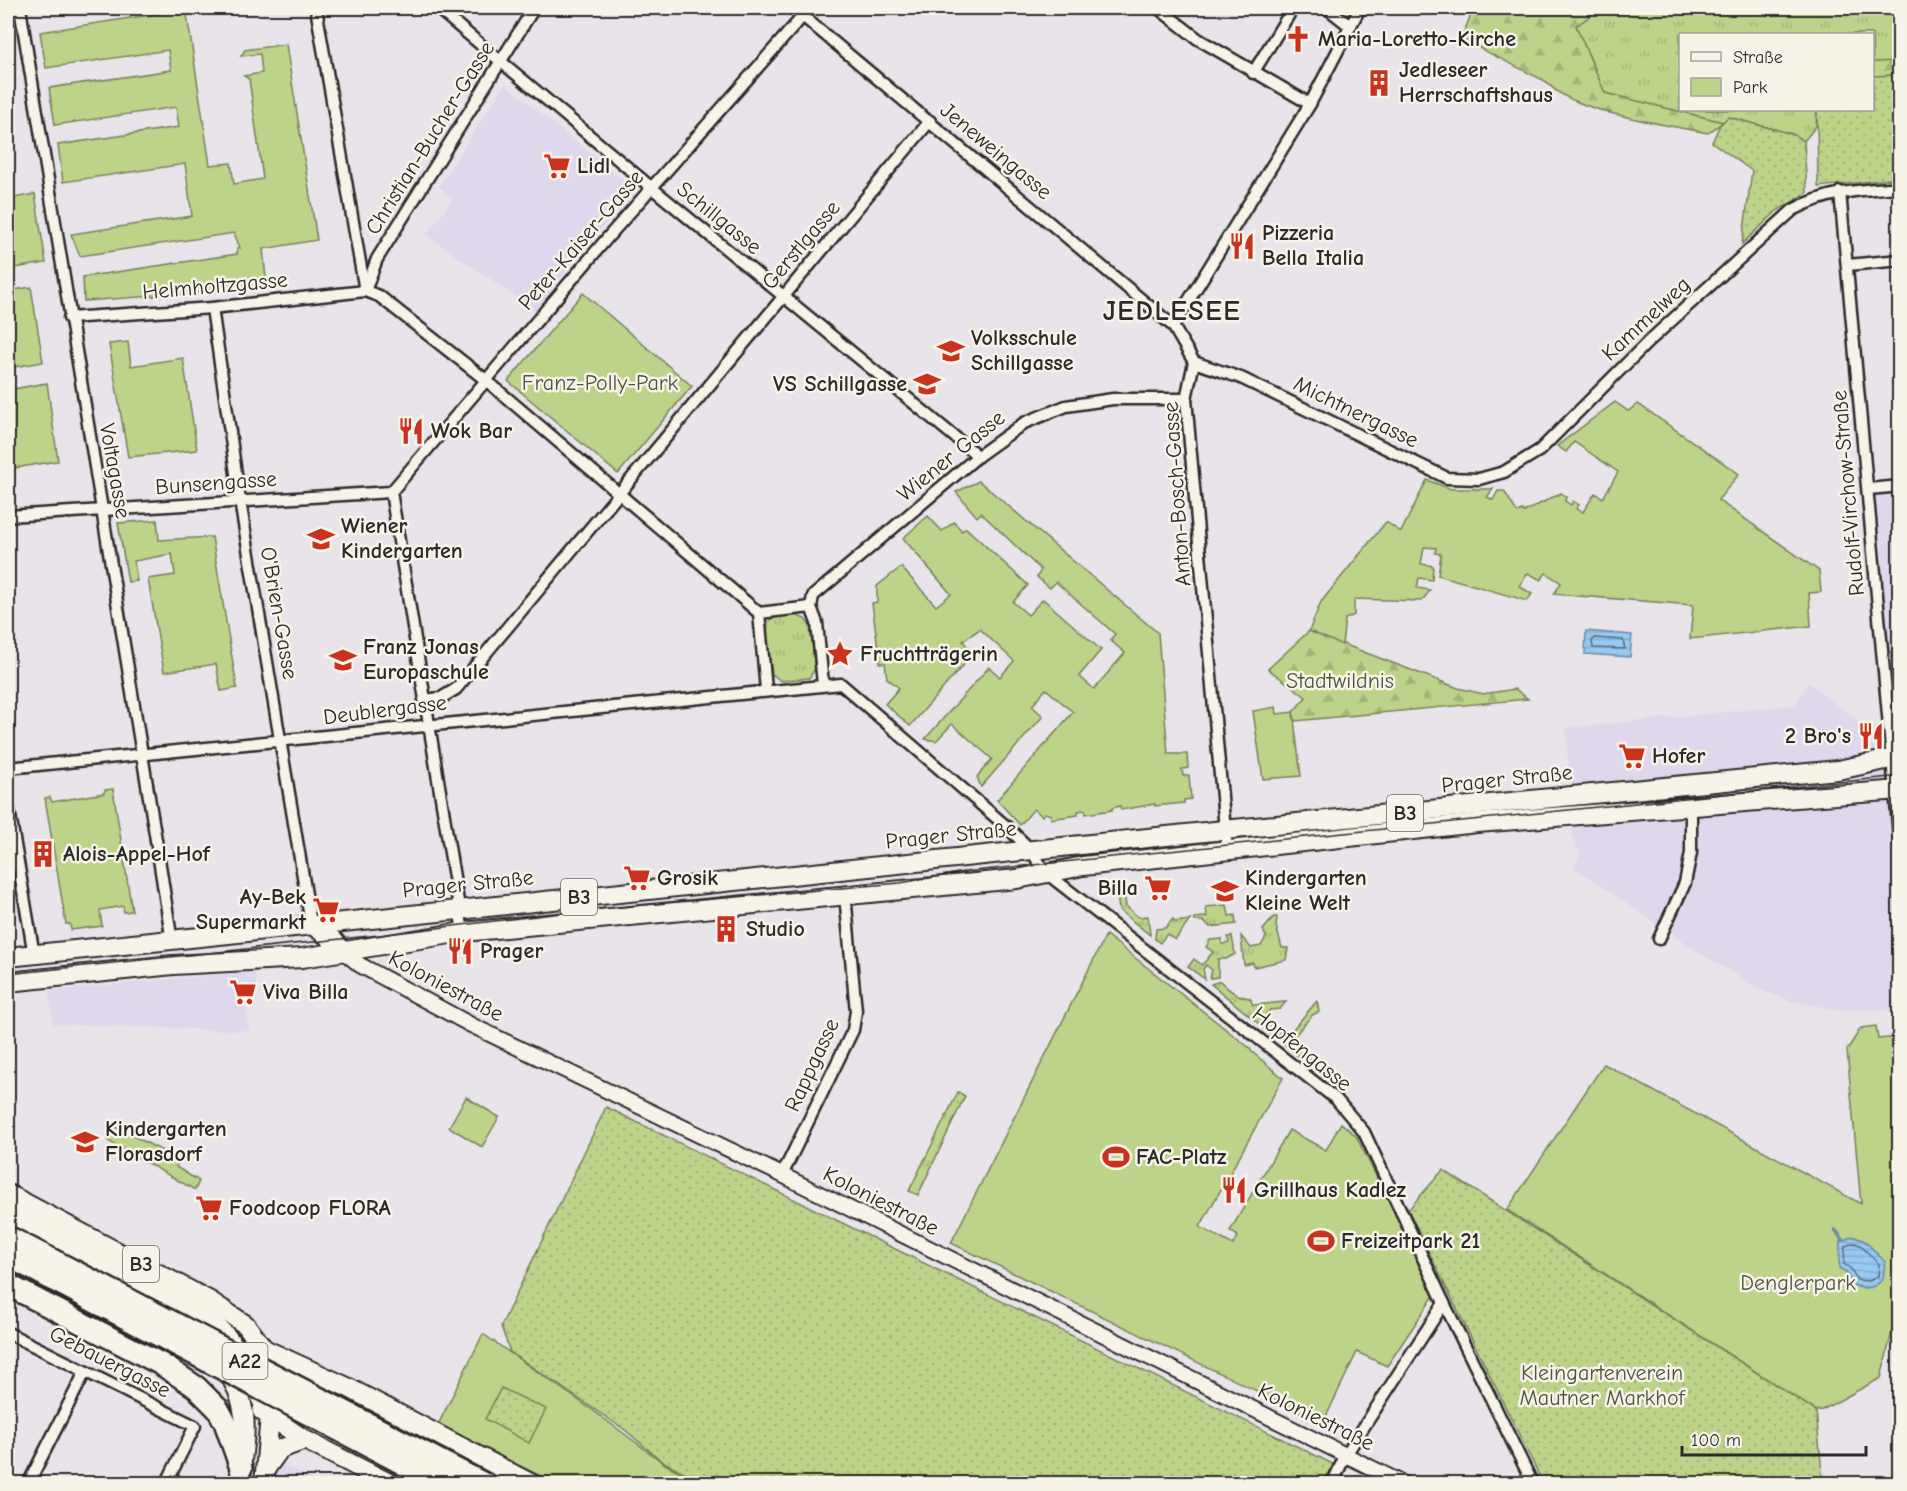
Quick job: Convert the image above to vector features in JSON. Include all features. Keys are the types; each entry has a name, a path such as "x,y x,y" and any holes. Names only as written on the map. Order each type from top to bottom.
{"highway":[{"path":"8,1214 206,1319 236,1348 261,1392 271,1418"},
{"name":"A22","path":"8,1237 484,1484"},
{"name":"A22","path":"8,1256 442,1484"},
{"path":"8,1285 161,1364 196,1387 218,1409 225,1422 240,1476"}],"main road":[{"name":"Prager Straße","path":"8,957 172,942 310,924 848,871 1224,830 1838,770 1895,758"},
{"name":"Prager Straße","path":"8,982 173,965 302,957 463,932 1017,879 1045,872 1477,823 1897,790"},
{"path":"845,895 848,871"},
{"path":"310,924 333,940 343,951"},
{"name":"B3","path":"8,1194 226,1309 246,1325 264,1349 261,1392 246,1422"},
{"name":"B3","path":"8,1246 194,1344 214,1358 237,1387 246,1422 246,1441 240,1476"},
{"path":"264,1349 314,1370 320,1376"},
{"path":"237,1387 261,1392 293,1376 320,1376 347,1387 532,1484"},
{"path":"265,1475 271,1418 305,1440 391,1484"},
{"path":"265,1475 280,1449 305,1440"}],"street":[{"name":"Voltagasse","path":"20,8 69,318 144,756 172,942"},
{"path":"316,8 365,291 387,302 488,381 759,613 766,690"},
{"name":"Schillgasse","path":"437,8 978,456"},
{"name":"Christian-Bucher-Gasse","path":"365,291 377,260 534,8"},
{"name":"Jeneweingasse","path":"794,8 1173,326"},
{"path":"1158,8 1198,39 1310,104"},
{"path":"1253,73 1293,8"},
{"path":"1327,8 1350,26"},
{"path":"1194,362 1173,326 1310,104 1360,8"},
{"name":"Peter-Kaiser-Gasse","path":"391,492 803,16"},
{"name":"Gerstlgasse","path":"619,495 930,121"},
{"name":"Kammelweg","path":"1504,472 1540,450 1648,342 1778,221 1817,197 1840,192 1899,187"},
{"name":"Rudolf-Virchow-Straße","path":"1840,192 1895,758 1899,846"},
{"path":"1848,265 1899,260"},
{"name":"Helmholtzgasse","path":"69,318 212,308 365,291"},
{"name":"O'Brien-Gasse","path":"212,308 240,501 310,924"},
{"name":"Michtnergasse","path":"1194,362 1241,378 1447,477 1479,479 1504,472"},
{"name":"Anton-Bosch-Gasse","path":"1194,362 1186,399 1227,852"},
{"name":"Wiener Gasse","path":"811,608 813,596 978,456 1024,423 1066,406 1113,399 1186,399"},
{"path":"1869,489 1899,486"},
{"path":"391,492 463,932"},
{"name":"Bunsengasse","path":"8,516 391,492"},
{"path":"424,700 441,698 456,689 619,495"},
{"path":"759,613 811,608 817,623 823,684"},
{"name":"Deublergasse","path":"8,768 281,742 428,724 823,684"},
{"name":"Hopfengasse","path":"823,684 841,684 1031,850 1045,872 1336,1099 1364,1132 1533,1484"},
{"path":"8,804 34,955"},
{"path":"1659,939 1685,883 1691,853 1691,805"},
{"name":"Rappgasse","path":"782,1175 853,1030 856,1011 845,895"},
{"name":"Koloniestraße","path":"343,951 360,965 471,1025 782,1175 1404,1484"},
{"path":"1332,1484 1345,1456 1444,1302"},
{"name":"Gebauergasse","path":"8,1333 195,1426 166,1484"},
{"path":"28,1484 85,1372"}],"shaded area":[{"path":"505,84 634,189 535,310 426,235 452,200 439,186"},
{"path":"1899,488 1900,773 1895,774 1900,839 1899,1010 1836,1010 1792,1001 1763,991 1698,952 1574,867 1580,854 1573,838 1566,728 1794,705 1809,683 1868,729 1885,728 1875,490"},
{"path":"255,971 256,985 245,988 249,1031 53,1024 49,991"},
{"path":"278,1462 319,1483 272,1484"}],"green space":[{"path":"162,8 186,8 210,165 231,163 234,184 263,179 249,79 244,76 262,73 260,54 241,56 245,50 286,44 317,240 263,249 267,288 84,301 83,277 237,254 237,248 240,248 234,233 80,256 71,234 192,216 185,164 63,182 58,145 179,127 176,107 55,125 49,88 171,70 168,50 46,68 40,32 162,13"},
{"path":"1474,8 1601,8 1576,26 1605,93 1723,122 1708,133 1622,116 1576,102 1547,82 1461,39"},
{"path":"1601,8 1899,8 1899,61 1874,63 1874,33 1679,33 1679,111 1817,111 1816,126 1804,141 1792,134 1729,117 1723,122 1605,94 1576,26"},
{"path":"1899,61 1899,75 1874,76 1874,62"},
{"path":"1899,75 1899,178 1818,187 1817,111 1874,111 1874,76"},
{"path":"1728,117 1792,134 1804,141 1807,193 1777,211 1742,244 1752,171 1712,142 1720,125"},
{"path":"35,194 46,263 8,269 8,199"},
{"path":"31,287 43,362 8,368 8,291"},
{"name":"Franz-Polly-Park","path":"583,293 692,386 618,474 508,381"},
{"path":"128,342 131,366 183,358 197,450 128,457 109,344"},
{"path":"47,383 58,461 8,469 8,390"},
{"path":"1615,402 1628,411 1638,404 1739,474 1718,500 1819,571 1821,592 1809,593 1811,626 1690,639 1693,605 1554,594 1561,583 1546,573 1541,580 1528,573 1519,586 1532,594 1527,601 1438,575 1441,554 1435,553 1436,548 1424,547 1421,564 1433,566 1432,580 1419,578 1417,588 1430,590 1422,601 1354,599 1354,615 1345,619 1342,645 1309,631 1321,602 1386,522 1401,532 1427,480 1451,489 1493,489 1487,497 1493,500 1498,491 1504,491 1517,512 1522,510 1524,512 1561,493 1566,497 1565,501 1571,505 1573,501 1579,505 1576,509 1583,512 1595,493 1603,498 1618,472 1574,442 1566,452 1557,446"},
{"path":"979,481 1158,633 1168,754 1187,754 1188,768 1182,769 1183,776 1189,775 1191,799 1184,800 1184,803 1155,806 1155,804 1121,810 1120,806 1112,810 1086,814 1085,810 1078,811 1078,815 1051,819 1051,815 1045,813 1042,816 1034,809 1020,825 997,800 1073,712 1046,689 1032,706 1043,716 981,787 977,777 992,759 952,724 936,741 925,739 989,667 1000,677 1014,661 980,629 963,641 973,654 910,726 885,704 899,688 887,678 885,663 880,663 872,603 877,602 877,586 901,567 936,606 951,594 903,538 928,516 942,531 954,522 962,531 966,528 1028,585 1013,602 1028,615 1043,599 1101,650 1079,676 1094,689 1125,653 1110,640 1115,634 1056,582 1050,588 1037,577 1041,570 981,513 977,517 956,492"},
{"path":"157,520 159,540 212,537 237,688 221,691 216,664 164,672 148,579 175,575 172,554 134,561 137,581 128,582 118,523"},
{"path":"793,614 805,619 810,626 815,669 809,678 781,681 772,674 767,635 768,622 775,616"},
{"name":"Stadtwildnis","path":"1309,631 1458,688 1483,694 1515,689 1528,699 1295,721 1293,712 1306,697 1268,669"},
{"path":"1276,707 1277,714 1293,712 1301,776 1263,779 1253,711"},
{"path":"113,789 132,911 124,912 123,906 100,910 102,926 71,930 70,924 66,924 45,798 50,797 52,802 104,793 105,790"},
{"path":"1123,885 1126,906 1138,917 1148,916 1150,935 1119,910 1116,886"},
{"path":"1227,905 1229,916 1235,915 1236,924 1210,927 1203,921 1195,921 1194,918 1207,917 1206,907"},
{"path":"1274,917 1277,917 1276,926 1282,948 1288,948 1286,960 1254,967 1253,963 1244,965 1241,936 1251,948 1261,946 1266,937 1263,930"},
{"path":"1173,919 1175,922 1190,920 1175,940 1167,934 1160,943 1155,939 1156,929 1165,928"},
{"name":"FAC-Platz","path":"1106,935 1251,1049 1283,1078 1200,1227 1233,1245 1238,1236 1230,1231 1289,1130 1326,1150 1341,1123 1356,1136 1435,1294 1387,1366 1357,1352 1323,1423 951,1243"},
{"path":"1232,936 1235,954 1226,959 1218,959 1218,977 1210,978 1212,970 1206,965 1203,969 1205,979 1188,967 1194,959 1202,965 1213,952 1206,947 1210,940 1222,939 1222,944 1229,943 1228,937"},
{"path":"1220,981 1241,996 1250,998 1253,1005 1286,1002 1280,1009 1270,1010 1266,1014 1267,1020 1281,1030 1275,1037 1211,984"},
{"path":"1317,1001 1319,1012 1312,1015 1291,1040 1313,1056 1307,1063 1282,1042"},
{"name":"Denglerpark","path":"1876,1026 1878,1039 1898,1037 1900,1049 1899,1302 1881,1378 1822,1410 1816,1411 1507,1210 1604,1064 1861,1204 1847,1050 1861,1028"},
{"path":"958,1092 965,1096 918,1195 909,1191"},
{"path":"466,1097 499,1117 482,1147 449,1127"},
{"path":"606,1107 1333,1464 1323,1483 707,1484 662,1461 625,1430 510,1352 501,1326"},
{"path":"114,1126 180,1160 176,1167 199,1181 195,1190 108,1141"},
{"name":"Kleingartenverein Mautner Markhof","path":"1443,1170 1816,1411 1823,1483 1543,1483 1408,1210"},
{"path":"483,1334 665,1464 701,1483 556,1483 437,1427"},
{"path":"501,1388 546,1409 529,1443 485,1419"}],"water":[{"path":"1586,631 1632,635 1630,657 1585,654"},
{"path":"1852,1236 1865,1241 1885,1262 1883,1279 1872,1287 1861,1288 1852,1284 1846,1272 1839,1268 1840,1243"}],"waterway":[{"path":"1835,1230 1843,1240"}],"tram line":[{"path":"8,974 379,935 586,910 900,883 964,872 1900,776"}],"place":[{"name":"Maria-Loretto-Kirche","path":"1298,39"},
{"name":"Jedleseer Herrschaftshaus","path":"1379,83"},
{"name":"Lidl","path":"557,166"},
{"name":"Pizzeria Bella Italia","path":"1242,246"},
{"name":"Volksschule Schillgasse","path":"951,351"},
{"name":"VS Schillgasse","path":"927,384"},
{"name":"Wok Bar","path":"411,431"},
{"name":"Wiener Kindergarten","path":"321,539"},
{"name":"Fruchtträgerin","path":"840,654"},
{"name":"Franz Jonas Europaschule","path":"343,660"},
{"name":"2 Bro's","path":"1871,736"},
{"name":"Hofer","path":"1632,756"},
{"name":"Alois-Appel-Hof","path":"43,854"},
{"name":"Grosik","path":"637,878"},
{"name":"Billa","path":"1158,888"},
{"name":"Kindergarten Kleine Welt","path":"1225,891"},
{"name":"Ay-Bek Supermarkt","path":"326,910"},
{"name":"Studio","path":"726,929"},
{"name":"Prager","path":"460,951"},
{"name":"Viva Billa","path":"243,992"},
{"name":"Kindergarten Florasdorf","path":"85,1142"},
{"name":"FAC-Platz","path":"1116,1157"},
{"name":"Grillhaus Kadlez","path":"1234,1190"},
{"name":"Foodcoop FLORA","path":"209,1208"},
{"name":"Freizeitpark 21","path":"1321,1241"}],"district":[{"name":"JEDLESEE","path":"1172,311"}]}
